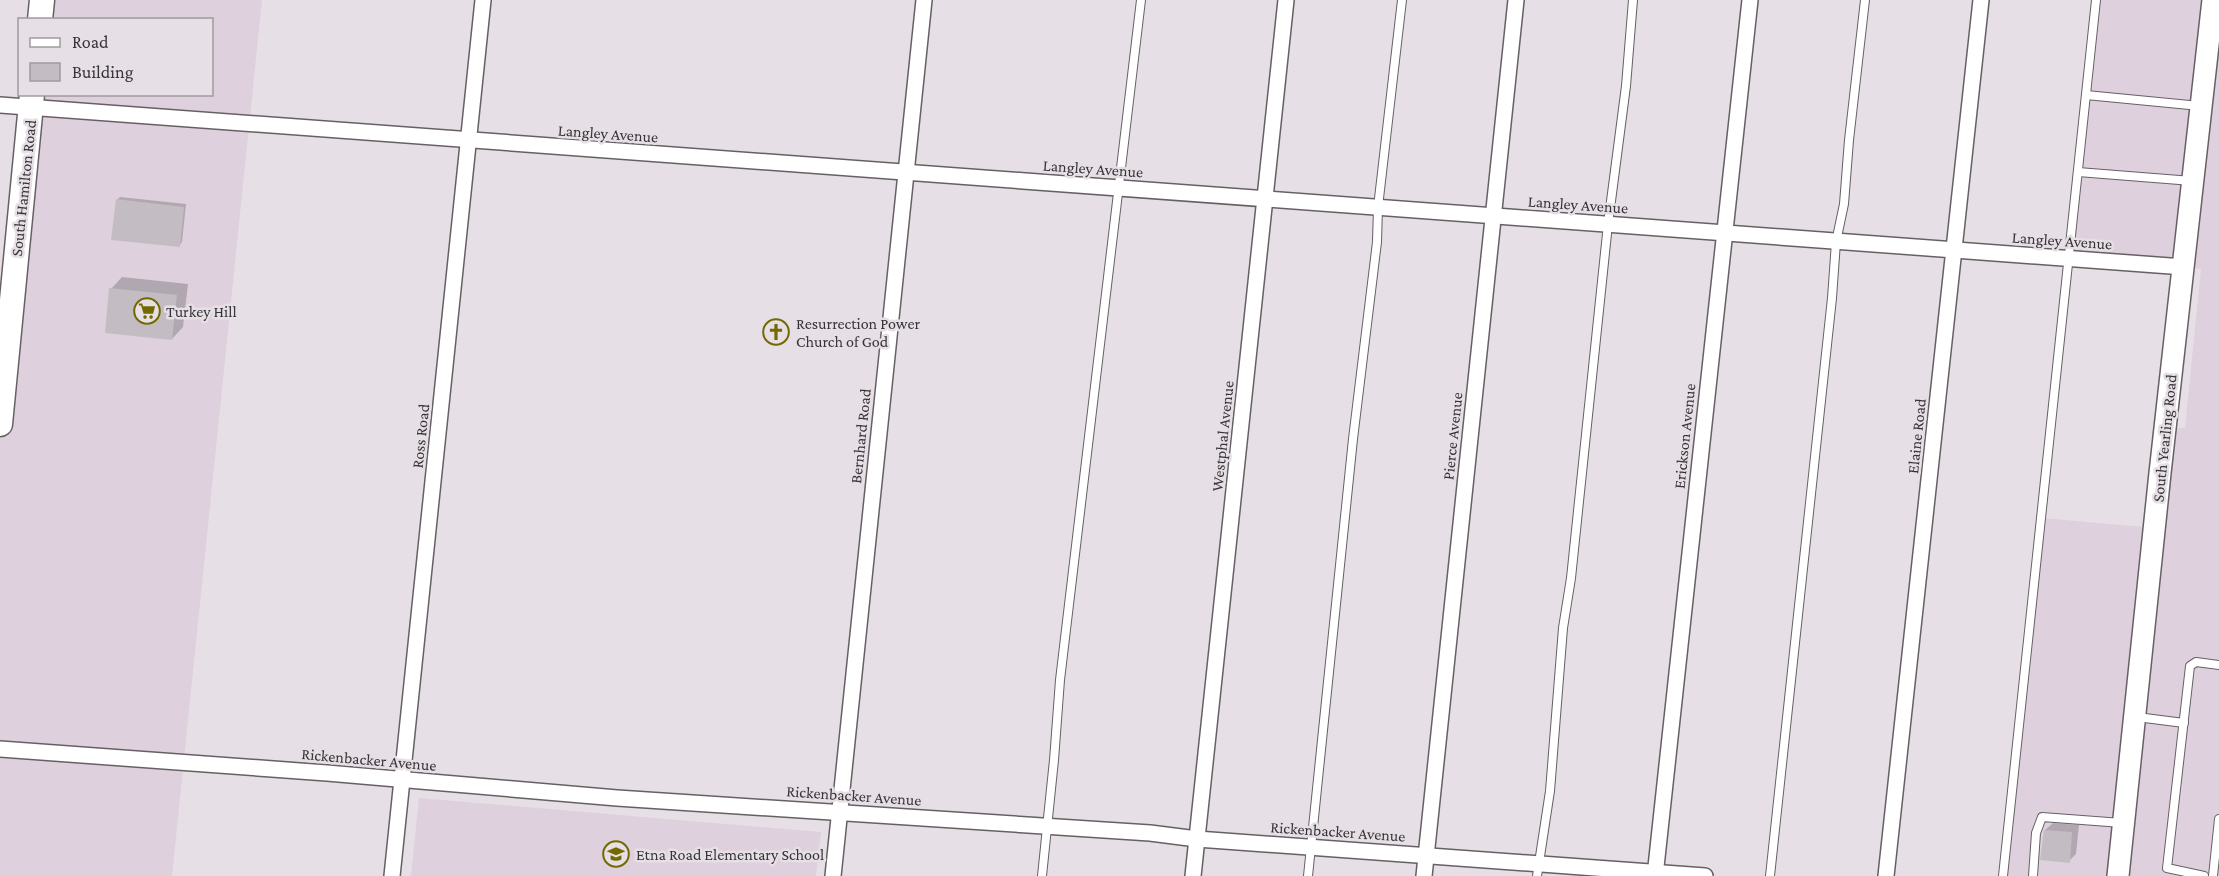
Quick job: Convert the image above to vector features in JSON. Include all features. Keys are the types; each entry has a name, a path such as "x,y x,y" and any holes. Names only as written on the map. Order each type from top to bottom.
{"main road":[{"path":"40,18 42,0"},
{"name":"South Hamilton Road","path":"0,424 31,101"}],"street":[{"name":"Ross Road","path":"392,876 483,0"},
{"name":"Bernhard Road","path":"833,876 924,0"},
{"name":"Westphal Avenue","path":"1193,876 1286,0"},
{"name":"Pierce Avenue","path":"1424,876 1516,0"},
{"name":"Erickson Avenue","path":"1655,874 1750,0"},
{"name":"Elaine Road","path":"1886,876 1981,0"},
{"name":"South Yearling Road","path":"2118,876 2213,0"},
{"name":"Langley Avenue","path":"0,105 31,101 469,140 2184,267"},
{"name":"Rickenbacker Avenue","path":"0,749 594,796 1150,833 1197,839 1426,855 1538,869 1705,876"}],"lane":[{"path":"1042,876 1060,680 1141,0"},
{"path":"1308,876 1353,439 1377,242 1378,207 1402,0"},
{"path":"1538,869 1550,791 1563,628 1571,578 1608,224 1626,86 1633,0"},
{"path":"1770,876 1832,298 1836,242 1844,204 1865,0"},
{"path":"2003,876 2096,0"},
{"path":"2086,95 2201,106"},
{"path":"2078,172 2193,181"},
{"path":"2204,876 2167,868 2190,666 2196,662 2219,665"},
{"path":"2135,717 2184,723"},
{"path":"2033,876 2036,833 2042,817 2124,823"},
{"path":"2213,876 2219,819"}],"shaded area":[{"path":"43,0 262,0 172,876 0,876 0,418 33,96 213,96 213,18 41,18"},
{"path":"2096,0 2219,0 2219,876 2003,876 2042,518 2156,528 2168,428 2185,428 2201,269 2069,259"},
{"name":"Etna Road Elementary School","path":"419,798 821,832 816,876 411,876"}],"building":[{"path":"116,199 184,207 180,247 111,240"},
{"path":"109,288 177,295 172,340 105,333"},
{"path":"2044,830 2072,832 2070,863 2040,860"}],"place":[{"name":"Turkey Hill","path":"147,311"},
{"name":"Resurrection Power Church of God","path":"776,332"},
{"name":"Etna Road Elementary School","path":"616,854"}]}
